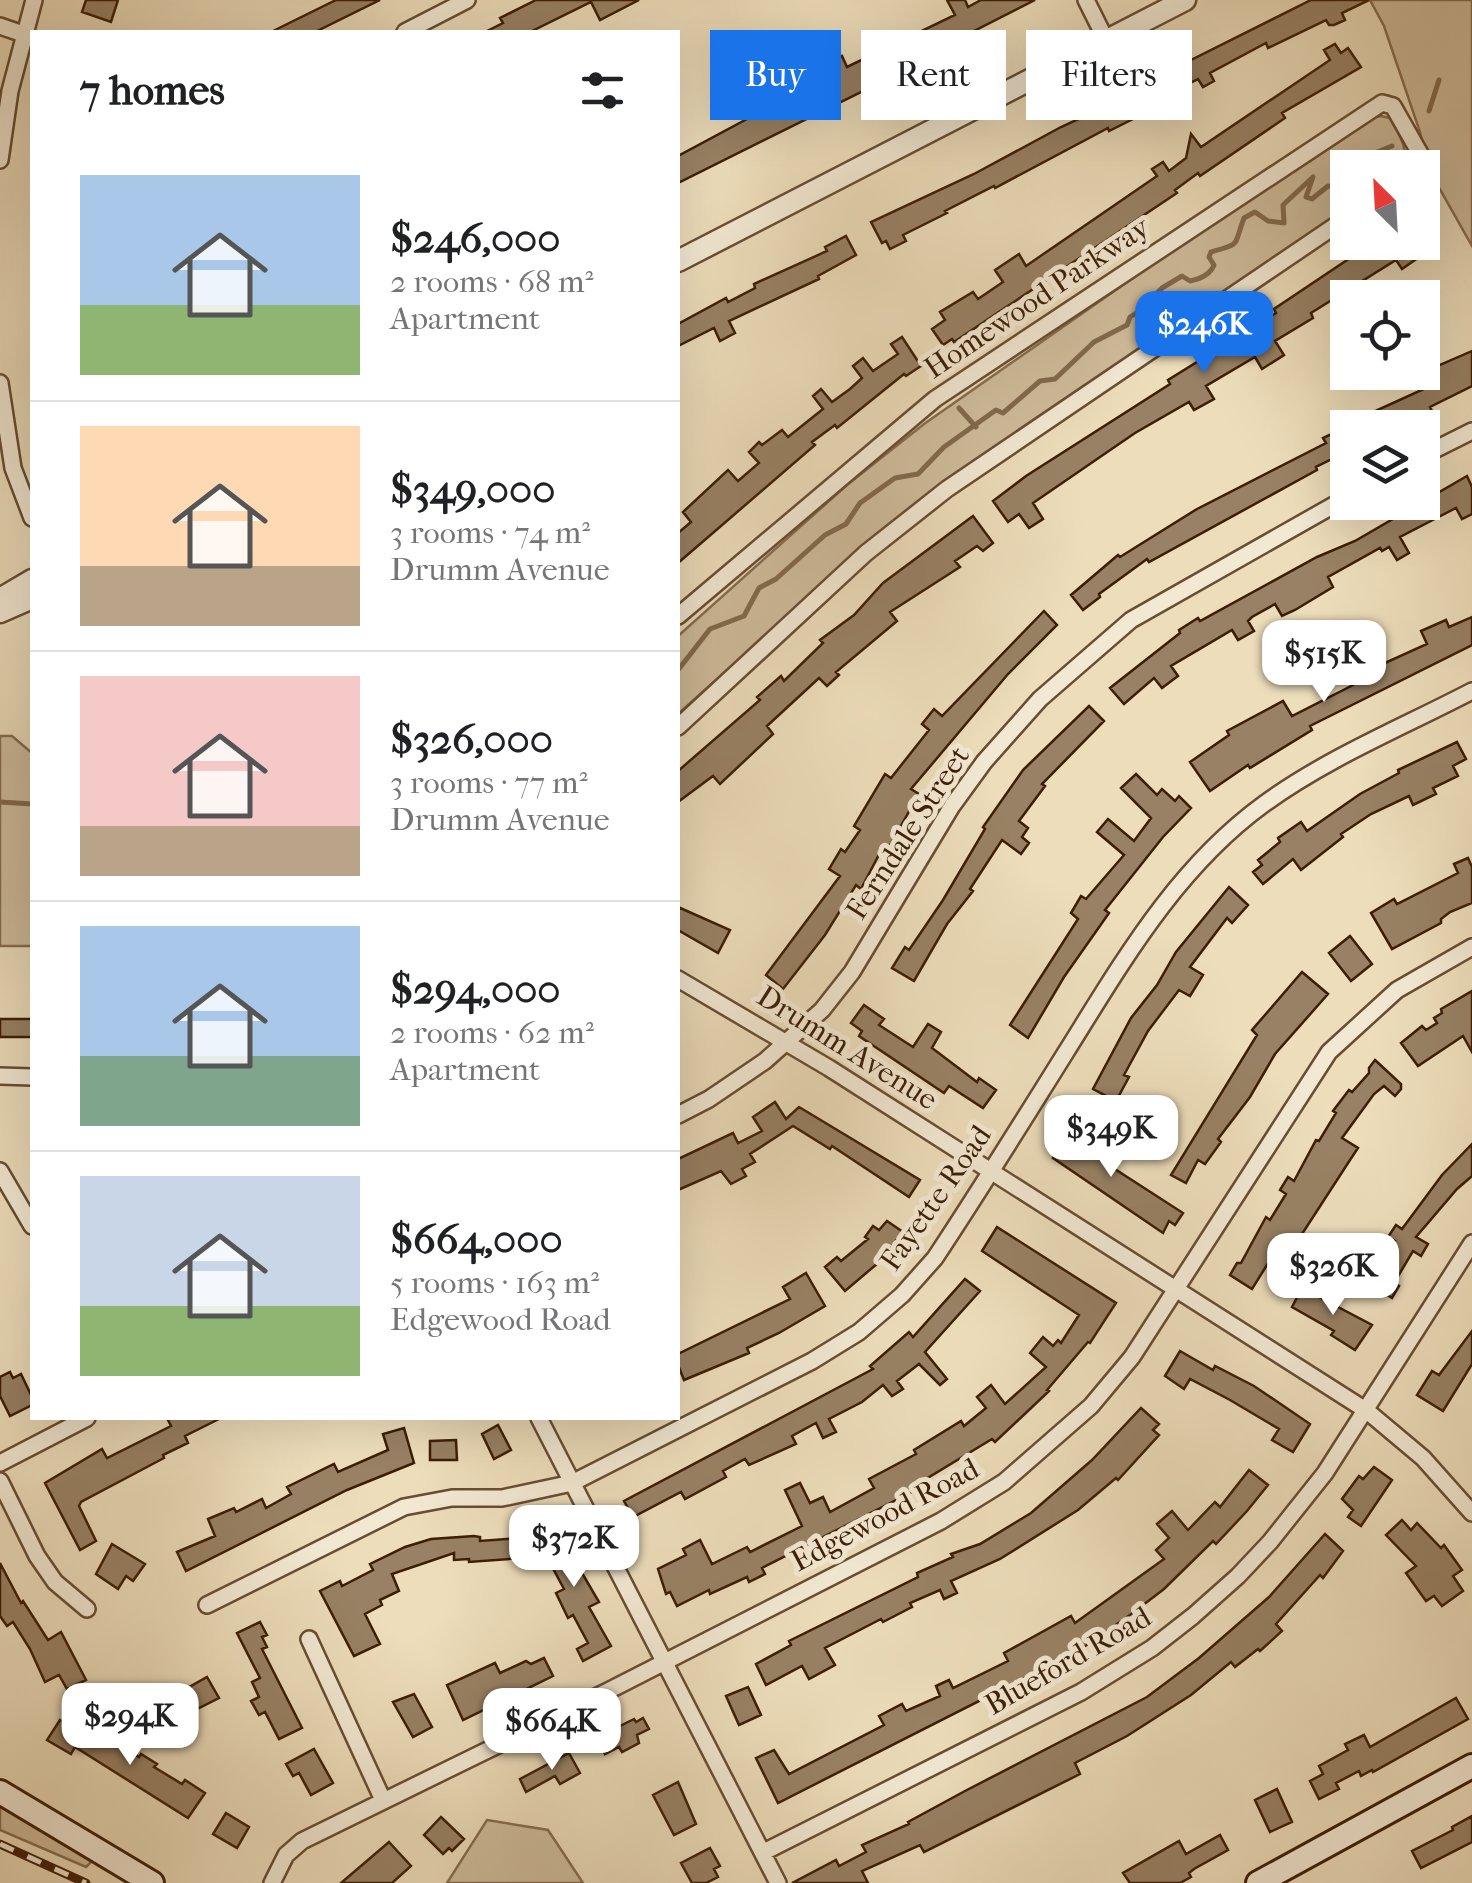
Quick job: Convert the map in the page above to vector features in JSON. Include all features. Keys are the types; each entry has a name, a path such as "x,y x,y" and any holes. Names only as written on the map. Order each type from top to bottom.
{"main road":[{"path":"1258,1883 1472,1766"},
{"path":"0,1792 152,1883"}],"street":[{"path":"0,160 10,91 34,0"},
{"path":"409,30 467,0"},
{"path":"1086,0 1101,30"},
{"path":"1129,30 1185,0"},
{"path":"0,26 23,34"},
{"path":"680,260 1026,83"},
{"name":"Homewood Parkway","path":"680,614 935,399 1382,103 1393,106 1418,150"},
{"path":"680,725 866,553 947,489 1330,228"},
{"path":"0,383 6,470 30,514"},
{"path":"1440,447 1472,432"},
{"name":"Ferndale Street","path":"680,1114 709,1099 788,1042 822,1010 852,972 952,806 984,762 1040,699 1132,620 1330,507"},
{"path":"0,599 30,581"},
{"path":"0,612 30,599"},
{"name":"Fayette Road","path":"207,1606 404,1506 452,1498 502,1498 572,1483 812,1361 859,1332 902,1295 936,1258 1124,959 1172,891 1201,858 1266,802 1472,691"},
{"name":"Edgewood Road","path":"272,1883 286,1855 302,1841 496,1748 928,1527 1006,1480 1091,1406 1129,1361 1329,1052 1397,990 1472,947"},
{"name":"Drumm Avenue","path":"680,980 788,1042 1366,1411 1423,1458 1472,1513"},
{"path":"0,1076 30,1076"},
{"path":"0,1171 30,1223"},
{"name":"Blueford Road","path":"764,1852 1081,1692 1152,1648 1238,1576 1324,1473 1472,1244"},
{"path":"0,1463 84,1420"},
{"path":"540,1420 778,1883"},
{"path":"0,1481 38,1556 56,1582 87,1609"},
{"path":"308,1638 383,1800"}],"shaded area":[{"path":"1370,0 1472,0 1472,246 1440,189 1440,150 1424,150 1384,26"},
{"path":"1371,118 1390,118 1404,150 1330,150 1330,220 996,447 881,532 680,712 680,634 847,485 924,424 1193,236"},
{"path":"0,736 12,736 30,751 30,946 0,946"},
{"path":"0,1804 93,1860 86,1867 0,1830"},
{"path":"487,1820 548,1830 583,1883 447,1883"}],"building":[{"path":"86,0 118,0 111,22 82,12"},
{"path":"336,0 380,0 319,30 275,30"},
{"path":"536,0 639,0 600,20 591,2 534,30 489,30 503,23 500,18"},
{"path":"947,0 965,0 968,7 981,0 1035,0 976,30 924,30 955,15"},
{"path":"1311,0 1369,0 1342,13 1345,20 1334,25 1326,20 1268,48 1266,43 1210,73 1214,81 1203,87 1198,79 1192,82 1192,60"},
{"path":"1335,44 1341,53 1348,48 1361,67 1282,113 1285,118 1200,176 1198,173 1175,190 1177,193 954,342 952,339 943,345 932,329 945,320 940,312 973,292 978,299 1003,282 995,270 1019,254 1026,266 1157,176 1152,169 1163,162 1169,171 1186,158 1191,134 1201,147 1330,60 1324,50"},
{"path":"841,56 847,67 861,60 861,92 841,102"},
{"path":"745,120 805,120 680,182 680,155"},
{"path":"1076,120 1131,120 945,211 903,235 906,241 890,249 886,241 882,243 871,222 974,174"},
{"path":"846,236 856,255 818,276 819,279 729,321 735,333 720,341 714,328 680,345 680,323 827,251 825,247"},
{"path":"1347,260 1396,260 1364,280 1330,280 1330,301 1311,313 1313,318 1275,341 1284,355 1262,369 1255,357 1206,386 1214,399 1194,410 1189,402 1135,433 1033,503 1043,519 1029,528 1019,514 1008,522 993,501 1170,384 1168,380 1276,313 1274,309"},
{"path":"1396,260 1415,260 1402,269"},
{"path":"902,337 921,366 904,374 837,428 835,425 812,442 815,445 680,561 680,531 691,522 683,512 728,470 738,481 759,463 749,452 759,442 762,445 782,430 788,437 823,409 813,396 821,389 832,402 850,389 862,378 853,366 863,358 873,371 898,354 891,344"},
{"path":"1472,351 1472,386 1430,407 1432,410 1378,410 1422,390 1440,390 1440,365"},
{"path":"1330,435 1330,460 1317,470 1149,562 1147,559 1083,610 1071,595 1118,555 1197,509 1326,443 1323,438"},
{"path":"1467,476 1472,487 1472,514 1462,519 1456,508 1440,516 1440,492"},
{"path":"973,516 993,543 983,551 977,546 955,561 960,567 890,612 897,621 836,672 839,675 827,686 819,678 767,726 773,734 720,784 713,776 680,801 680,769 760,700 757,697 781,676 784,681 823,643 820,640 854,615 883,583"},
{"path":"1391,520 1433,520 1400,537 1409,553 1397,560 1389,547 1382,551 1380,548 1328,577 1333,587 1295,610 1282,616 1275,604 1248,621 1254,631 1238,640 1232,630 1171,666 1178,676 1162,688 1154,678 1124,704 1110,688 1198,618 1200,621 1317,557"},
{"path":"1044,611 1057,625 1008,674 911,789 919,794 886,852 882,849 861,889 856,885 825,935 783,989 766,975 840,876 829,869 841,849 845,852 860,830 854,826 885,774 891,778 929,730 922,724 934,709 942,716"},
{"path":"1472,617 1472,645 1310,726 1312,730 1210,791 1190,762 1229,735 1227,731 1283,701 1292,716 1353,685 1343,663 1367,653 1374,668 1427,644 1421,631 1446,620 1449,627"},
{"path":"1089,706 1104,721 1042,784 1045,786 1019,821 1028,828 1022,837 1029,843 1021,854 1002,840 914,981 892,968 943,900 983,827 1023,770"},
{"path":"1457,742 1466,759 1453,766 1458,776 1433,788 1436,794 1413,805 1409,796 1371,814 1341,834 1343,837 1301,870 1293,859 1263,884 1253,872 1262,865 1258,860 1280,842 1278,838 1301,822 1307,831 1360,794 1399,773 1398,770"},
{"path":"1136,774 1157,795 1162,789 1175,801 1179,796 1191,808 1105,910 1109,913 1028,1038 1010,1025 1078,919 1071,913 1081,896 1086,899 1124,855 1097,832 1108,819 1134,841 1151,818 1121,788"},
{"path":"1468,858 1472,867 1472,903 1450,912 1441,923 1392,949 1371,913 1394,899 1397,904 1458,873 1454,864"},
{"path":"1229,887 1248,905 1232,923 1227,918 1190,967 1203,975 1190,996 1179,990 1148,1031 1124,1075 1129,1077 1116,1101 1093,1089 1131,1018 1176,952"},
{"path":"680,908 730,930 718,953 680,931"},
{"path":"1350,936 1372,964 1351,981 1329,953"},
{"path":"1302,972 1328,994 1275,1054 1205,1164 1198,1160 1186,1183 1171,1175 1257,1035 1252,1030"},
{"path":"1472,991 1472,1052 1463,1036 1418,1066 1401,1043 1422,1026 1426,1030 1437,1023 1434,1018 1442,1013 1441,1009"},
{"path":"864,1005 884,1019 879,1025 913,1047 928,1024 941,1032 932,1048 977,1082 979,1078 996,1090 983,1108 949,1086 944,1093 859,1036 862,1031 851,1023"},
{"path":"0,1019 30,1019 30,1037 0,1037"},
{"path":"1375,1060 1401,1084 1401,1089 1395,1096 1384,1086 1374,1094 1342,1138 1358,1148 1291,1251 1280,1244 1252,1289 1230,1275 1241,1263 1266,1217 1270,1220 1286,1194 1280,1190 1288,1177 1294,1181 1336,1113 1333,1111 1369,1073"},
{"path":"775,1102 786,1119 799,1107 920,1180 909,1197 832,1146 830,1149 793,1126 750,1154 755,1162 742,1169 746,1176 731,1184 721,1171 680,1189 680,1158 733,1133 738,1143 762,1131 753,1117"},
{"path":"1062,1123 1090,1146 1087,1151 1183,1213 1175,1225 1169,1221 1163,1233 1053,1158 1056,1152 1048,1147"},
{"path":"1472,1144 1472,1176 1416,1237 1428,1244 1421,1256 1413,1251 1394,1283 1399,1286 1392,1298 1369,1283 1395,1241 1388,1237 1396,1225 1402,1229 1442,1175"},
{"path":"887,1221 903,1232 878,1263 845,1291 825,1267 837,1257 841,1261 868,1239 865,1237 873,1226 879,1230"},
{"path":"997,1227 1116,1303 1090,1343 1049,1391 995,1442 992,1439 908,1490 910,1493 762,1568 765,1574 749,1582 747,1577 710,1594 709,1590 677,1606 670,1592 666,1594 658,1569 686,1555 683,1549 700,1540 712,1564 747,1547 750,1552 802,1526 785,1490 800,1483 810,1503 823,1497 830,1512 874,1488 869,1479 916,1454 914,1450 961,1421 964,1426 986,1408 977,1397 991,1385 1005,1404 1046,1367 1030,1353 1043,1337 1053,1346 1058,1340 1061,1343 1079,1315 982,1251"},
{"path":"806,1273 825,1306 747,1348 749,1353 684,1380 680,1353 790,1299 783,1287"},
{"path":"965,1279 980,1291 925,1352 947,1379 940,1385 919,1364 897,1381 903,1389 892,1396 883,1385 862,1402 829,1419 836,1432 823,1438 816,1423 792,1436 796,1444 749,1465 745,1459 723,1471 726,1477 685,1499 681,1492 633,1517 624,1501 873,1369 870,1366 909,1332 913,1337"},
{"path":"1302,1288 1372,1325 1355,1350 1331,1335 1334,1331 1292,1307"},
{"path":"1472,1331 1472,1364 1443,1411 1417,1395 1432,1371 1439,1375"},
{"path":"1180,1351 1213,1370 1215,1366 1254,1386 1310,1424 1293,1452 1272,1440 1279,1429 1190,1379 1184,1389 1165,1376"},
{"path":"10,1372 13,1378 21,1374 30,1393 30,1406 10,1416 0,1396 0,1377"},
{"path":"1141,1408 1159,1424 1153,1430 1159,1435 1118,1480 1078,1510 1000,1559 951,1581 957,1593 944,1599 940,1590 825,1648 835,1665 809,1679 802,1666 766,1685 756,1664 791,1645 789,1641 918,1577 917,1573 953,1557 951,1554 980,1544 1031,1513 1092,1460"},
{"path":"168,1420 217,1420 185,1436 188,1443 163,1455 164,1458 81,1502 79,1506 96,1541 80,1550 45,1483 102,1449 107,1458 171,1426"},
{"path":"498,1425 511,1450 494,1459 482,1434"},
{"path":"404,1428 414,1463 347,1490 186,1571 177,1552 215,1536 208,1519 234,1508 236,1512 262,1499 266,1508 291,1494 287,1487 334,1464 338,1472 388,1450 383,1434"},
{"path":"456,1440 457,1460 430,1460 430,1441"},
{"path":"1374,1467 1392,1480 1361,1526 1348,1517 1353,1510 1342,1499 1359,1476 1363,1479"},
{"path":"1249,1470 1268,1485 1247,1511 1216,1544 1213,1541 1164,1589 1130,1615 1050,1665 778,1803 756,1758 774,1750 789,1774 884,1725 879,1716 902,1704 906,1711 940,1696 936,1686 949,1680 953,1688 1008,1661 1004,1653 1071,1616 1075,1623 1164,1559 1156,1550 1169,1538 1157,1524 1172,1511 1188,1530 1215,1502 1220,1507"},
{"path":"1402,1520 1411,1530 1417,1523 1441,1548 1444,1545 1462,1570 1453,1576 1463,1591 1442,1606 1434,1596 1426,1601 1406,1573 1416,1566 1386,1535"},
{"path":"555,1524 560,1536 567,1532 574,1546 568,1549 599,1602 589,1607 611,1646 583,1661 577,1649 588,1643 573,1615 568,1618 556,1593 564,1589 535,1535"},
{"path":"1325,1534 1343,1551 1323,1578 1320,1575 1276,1624 1282,1631 1260,1651 1235,1667 1231,1662 1191,1695 1127,1736 1075,1763 1080,1774 924,1852 920,1845 862,1871 868,1883 792,1883 836,1860 839,1866 866,1852 862,1845 909,1824 1147,1697 1269,1597"},
{"path":"480,1537 480,1541 521,1538 522,1558 469,1562 454,1560 454,1553 392,1574 399,1591 380,1600 382,1605 365,1614 380,1644 354,1656 320,1591 340,1581 342,1586 373,1570 370,1564 405,1547 431,1539"},
{"path":"112,1544 145,1564 133,1581 126,1576 118,1589 96,1574"},
{"path":"0,1563 21,1603 48,1640 61,1632 86,1680 67,1689 59,1675 45,1682 13,1622 7,1626 0,1616"},
{"path":"260,1622 267,1635 262,1637 267,1647 262,1649 302,1728 279,1739 265,1712 259,1715 251,1701 259,1697 252,1682 260,1678 237,1633"},
{"path":"544,1658 553,1676 463,1720 447,1685 495,1663 500,1673"},
{"path":"207,1677 219,1698 195,1710 184,1690"},
{"path":"748,1687 761,1715 739,1725 726,1696"},
{"path":"414,1694 432,1727 413,1737 393,1702"},
{"path":"1456,1698 1468,1719 1373,1772 1361,1776 1359,1771 1336,1783 1339,1789 1319,1799 1310,1781 1323,1774 1319,1766 1348,1750 1345,1744 1364,1735 1370,1747"},
{"path":"643,1718 649,1729 637,1735 639,1743 622,1752 619,1747 605,1754 596,1738"},
{"path":"60,1720 96,1740 100,1734 139,1757 141,1754 157,1764 154,1767 205,1793 188,1818 75,1747 71,1754 47,1740"},
{"path":"314,1749 333,1783 311,1795 299,1773 293,1776 286,1764"},
{"path":"569,1753 580,1773 560,1784 555,1776 526,1792 520,1779"},
{"path":"678,1782 696,1824 674,1835 653,1795"},
{"path":"1277,1789 1292,1822 1270,1832 1255,1800"},
{"path":"226,1813 249,1827 237,1848 213,1834"},
{"path":"1472,1816 1472,1842 1421,1868 1412,1851"},
{"path":"441,1817 464,1839 443,1854 424,1835"},
{"path":"1220,1835 1228,1850 1194,1869 1189,1873 1191,1877 1180,1883 1130,1883 1123,1873 1179,1841 1186,1854"},
{"path":"389,1842 411,1866 392,1883 341,1883"},
{"path":"710,1848 720,1866 714,1869 718,1877 706,1883 692,1883 681,1863"}],"waterway":[{"path":"1429,111 1439,80"},
{"path":"1382,150 1392,146"},
{"path":"680,667 710,629 744,616 759,588 776,579 825,535 846,524 860,503 895,478 918,474 944,447 996,410 1003,413 1040,381 1055,379 1094,342 1127,325 1130,317 1162,288 1182,276 1190,281 1207,274 1214,265 1209,257 1211,252 1235,242 1244,218 1255,212 1268,221 1284,223 1283,205 1313,177 1306,197 1312,199 1330,186"},
{"path":"959,408 976,427"},
{"path":"0,802 30,804"}],"railway":[{"path":"0,1844 86,1883"}]}
